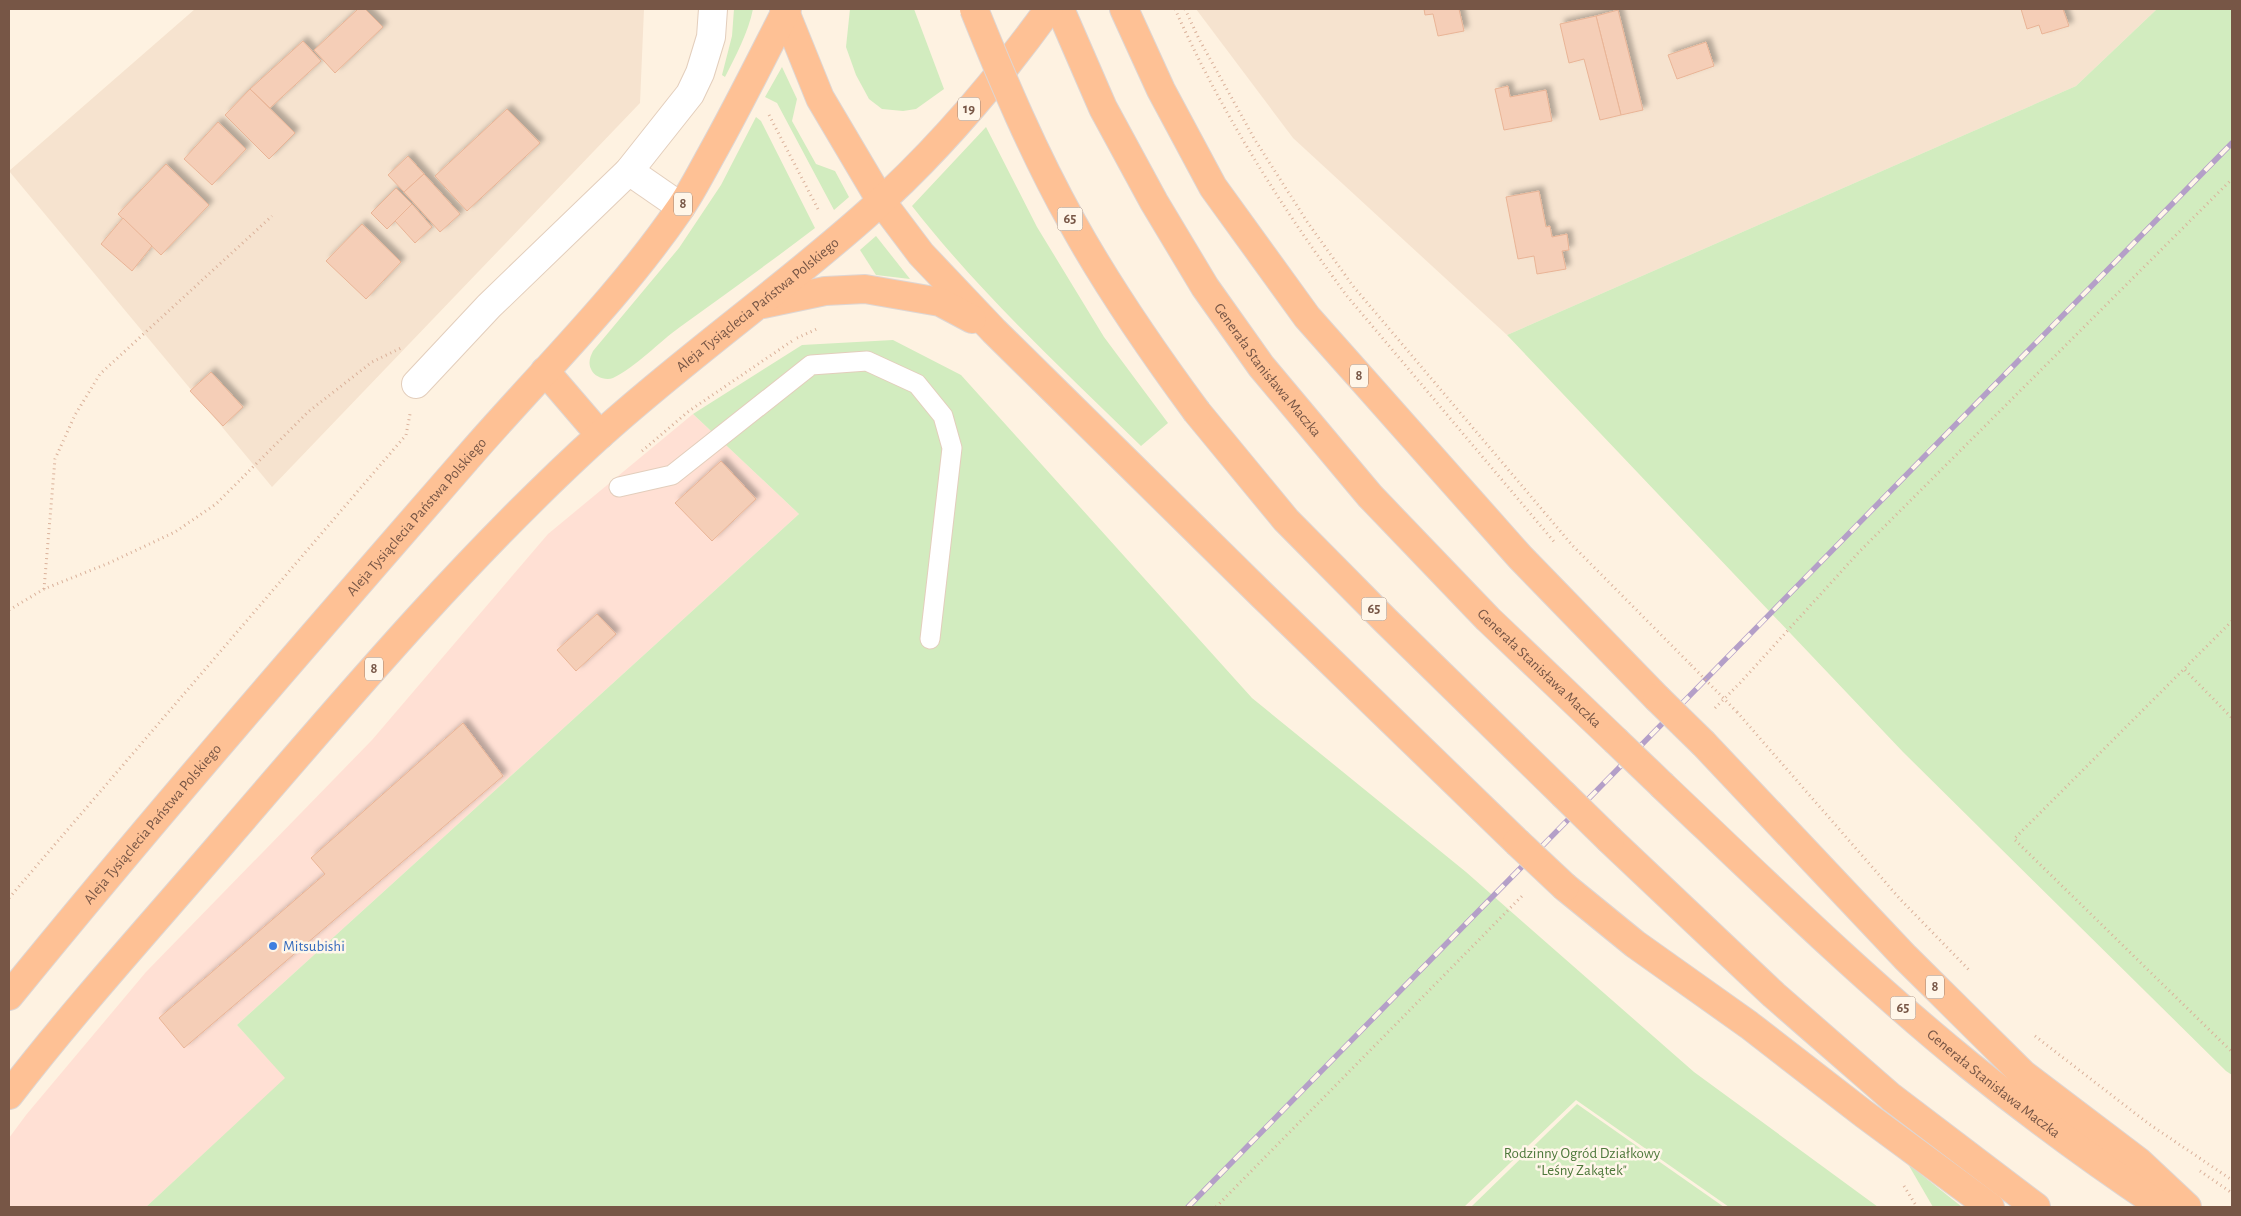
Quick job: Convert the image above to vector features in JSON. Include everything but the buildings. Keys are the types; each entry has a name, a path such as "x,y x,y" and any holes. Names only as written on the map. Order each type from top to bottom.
{"highway":[{"name":"65","path":"974,9 1020,118 1072,222 1141,335 1197,412 1286,520 1385,620 1610,840 1774,995 1891,1097 2036,1207"},
{"name":"19","path":"881,201 968,110 1049,9"},
{"name":"Generała Stanisława Maczka","path":"1060,9 1103,108 1154,202 1205,287 1261,366 1376,503 1488,619 1833,947 1970,1066 2094,1162 2162,1207"},
{"name":"8","path":"1124,9 1161,90 1213,187 1307,317 1520,557 1704,744 1905,957 2023,1074 2139,1162 2187,1207"},
{"path":"786,10 820,98 881,201 921,254 994,331"},
{"name":"Aleja Tysiąclecia Państwa Polskiego","path":"9,996 76,914 459,468 605,306 682,207 744,96 786,10"},
{"name":"Aleja Tysiąclecia Państwa Polskiego","path":"9,1095 274,783 367,677 504,529 600,435 759,305 881,201"},
{"name":"8","path":"759,305 825,291 865,288 940,302 994,331 1255,588 1565,887 1635,944 1749,1025 1864,1114 1990,1207"},
{"path":"545,371 600,435"}],"street":[{"path":"416,384 489,306 629,170 690,94 700,73 711,37 713,9"},
{"path":"629,170 682,207"}],"lane":[{"path":"619,487 672,475 811,365 867,361 917,384 943,416 952,448 930,639"}],"path":[{"path":"1175,9 1229,115 1318,257 1346,296 1561,549"},
{"path":"1185,9 1208,56 1255,140 1308,223 1353,286 1572,545 1738,712 1900,899 1972,974"},
{"path":"1711,711 1740,683 1859,552 2232,179"},
{"path":"44,589 55,459 80,407 100,374 272,216"},
{"path":"638,454 689,410 736,377 806,333 821,328"},
{"path":"9,610 44,589 110,563 175,532 216,504 308,412 372,362 408,345"},
{"path":"9,898 406,435 416,384"},
{"path":"2232,621 2185,670 2014,838 2232,1052"},
{"path":"2185,670 2232,718"},
{"path":"1216,1207 1526,893"},
{"path":"2031,1032 2074,1068 2150,1124 2232,1180"}],"shaded area":[{"path":"195,9 644,9 640,103 272,487 9,171"},
{"path":"1196,9 2157,9 2076,86 1507,335 1293,138"},
{"path":"693,414 799,514 237,1025 286,1078 146,1207 9,1207 9,1138 26,1115 146,972 372,740 548,534"}],"green space":[{"path":"734,9 753,9 745,35 725,77 722,75 732,36"},
{"path":"850,9 914,9 944,89 916,109 903,111 882,109 869,99 856,75 846,47"},
{"path":"2157,9 2232,9 2232,1075 1903,752 1507,335 2076,86"},
{"path":"782,67 797,99 792,121 816,164 835,171 849,197 834,210 777,103 765,97"},
{"path":"756,117 761,121 815,228 680,327 630,368 610,379 597,376 590,367 590,358 593,351 679,248 721,185"},
{"path":"986,127 1037,227 1104,337 1168,423 1141,446 994,300 912,206"},
{"path":"876,236 910,279 876,275 860,250"},
{"path":"893,340 961,375 1252,698 1466,872 1694,1072 1878,1207 1729,1207 1576,1100 1464,1207 146,1207 285,1078 237,1025 799,514 693,414 802,345"},
{"name":"Rodzinny Ogród Działkowy \"Leśny Zakątek\"","path":"1577,1104 1724,1207 1471,1207"},
{"path":"1908,1164 1962,1207 1933,1207"}],"railway":[{"path":"1188,1207 2232,143"}],"place":[{"name":"Mitsubishi","path":"273,946"}]}
